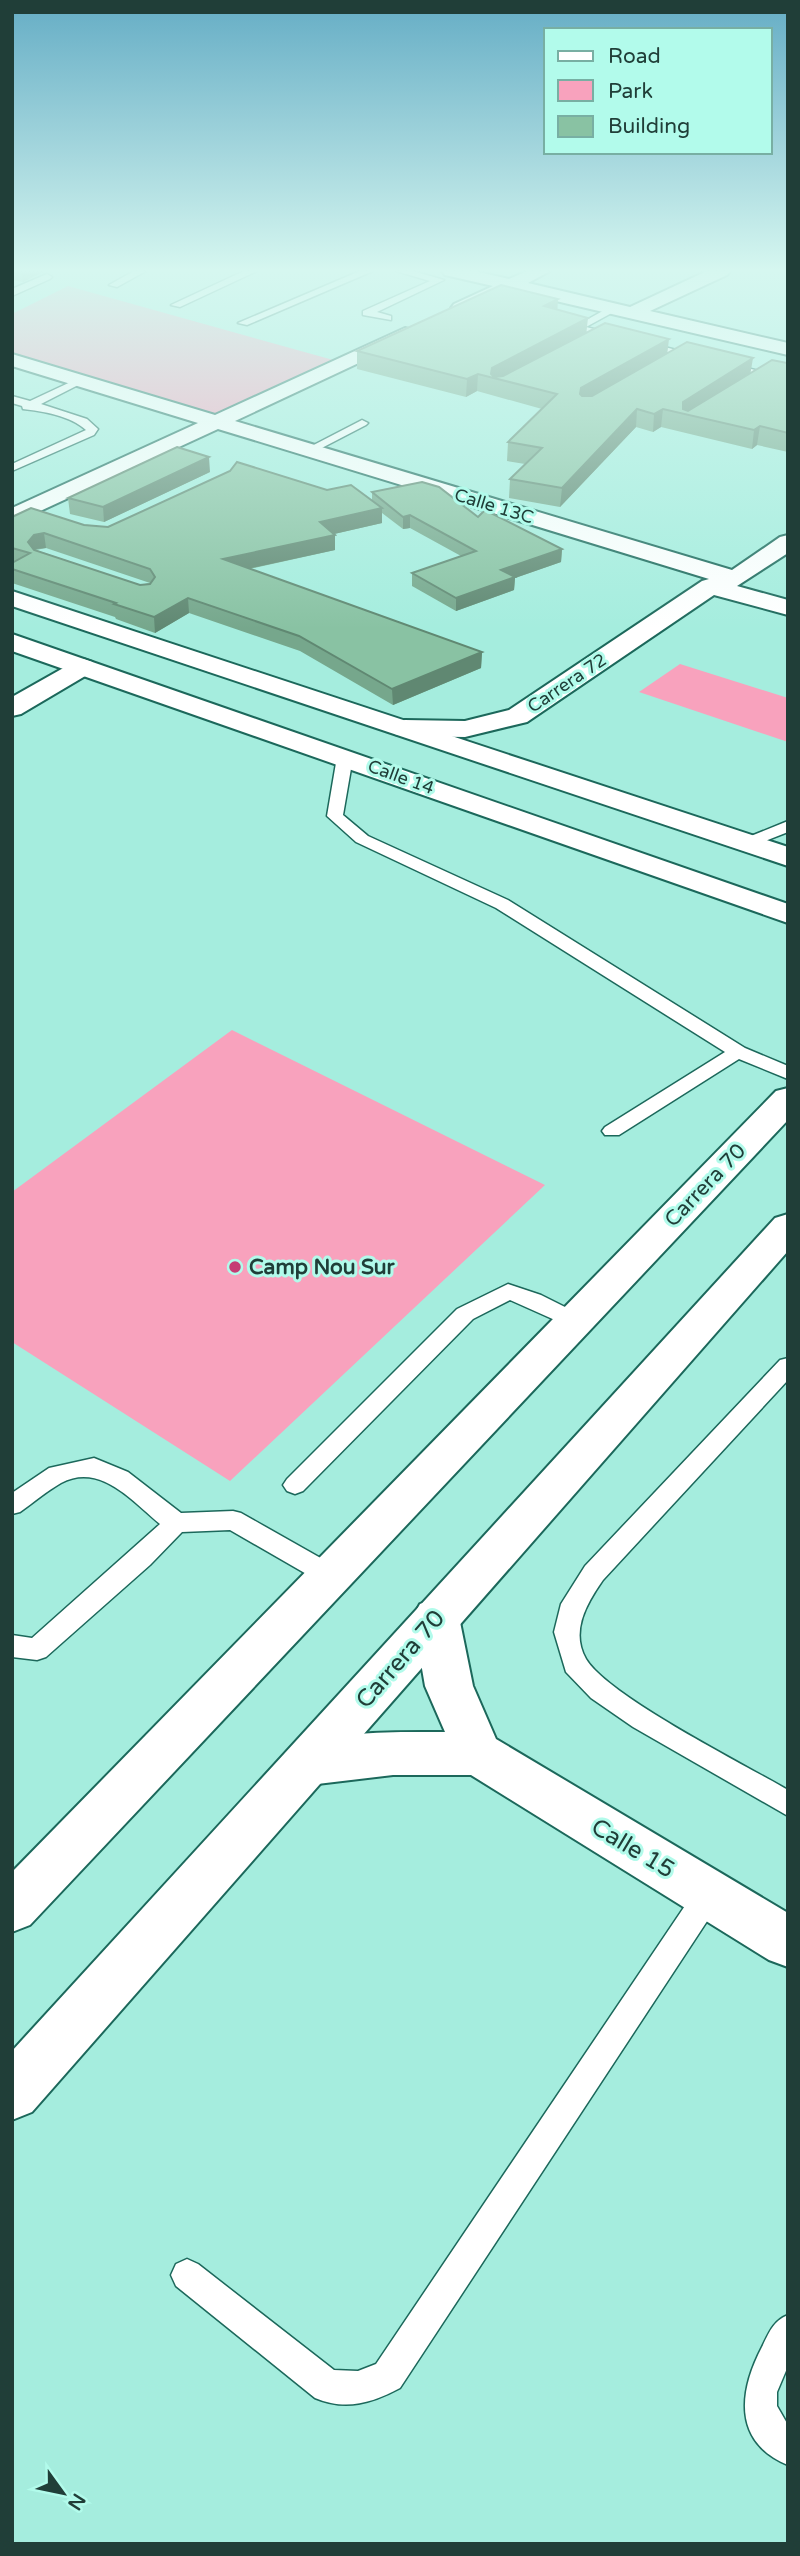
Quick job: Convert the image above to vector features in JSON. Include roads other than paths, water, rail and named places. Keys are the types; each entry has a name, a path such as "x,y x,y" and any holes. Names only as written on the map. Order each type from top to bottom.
{"street":[{"name":"Calle 13C","path":"112,390 721,580 788,608"},
{"path":"20,513 285,390"},
{"path":"20,513 64,522"},
{"name":"Carrera 72","path":"721,580 788,524"},
{"name":"Carrera 72","path":"405,729 465,729 518,716 721,580 788,542"},
{"path":"12,598 788,857"},
{"name":"Calle 14","path":"12,642 788,915"},
{"path":"12,708 83,667"},
{"path":"279,734 307,737 332,729 340,720 340,715 327,703"},
{"name":"Carrera 70","path":"12,1909 788,1099"},
{"name":"Carrera 70","path":"12,2092 309,1763 436,1617 780,1247"},
{"path":"309,1763 393,1753 478,1754 449,1686 436,1617"},
{"name":"Calle 15","path":"478,1754 788,1942"}],"lane":[{"path":"12,414 62,390"},
{"path":"12,399 83,422 92,429 90,433 12,468"},
{"path":"310,450 362,424"},
{"path":"345,757 335,816 362,839 502,904 738,1052 788,1073"},
{"path":"747,843 788,827"},
{"path":"612,1131 738,1052"},
{"path":"295,1485 465,1314 508,1292 533,1300 575,1321"},
{"path":"788,1366 594,1573 573,1605 567,1632 576,1664 600,1690 642,1719 788,1804"},
{"path":"12,1506 57,1474 94,1467 120,1479 176,1522 233,1520 331,1576"},
{"path":"12,1646 37,1649 141,1558 176,1522"},
{"path":"187,2276 327,2386 347,2390 369,2387 388,2376 709,1894"},
{"path":"788,2331 760,2385 758,2399 767,2428 788,2448"}],"place":[{"name":"Camp Nou Sur","path":"235,1267"}]}
